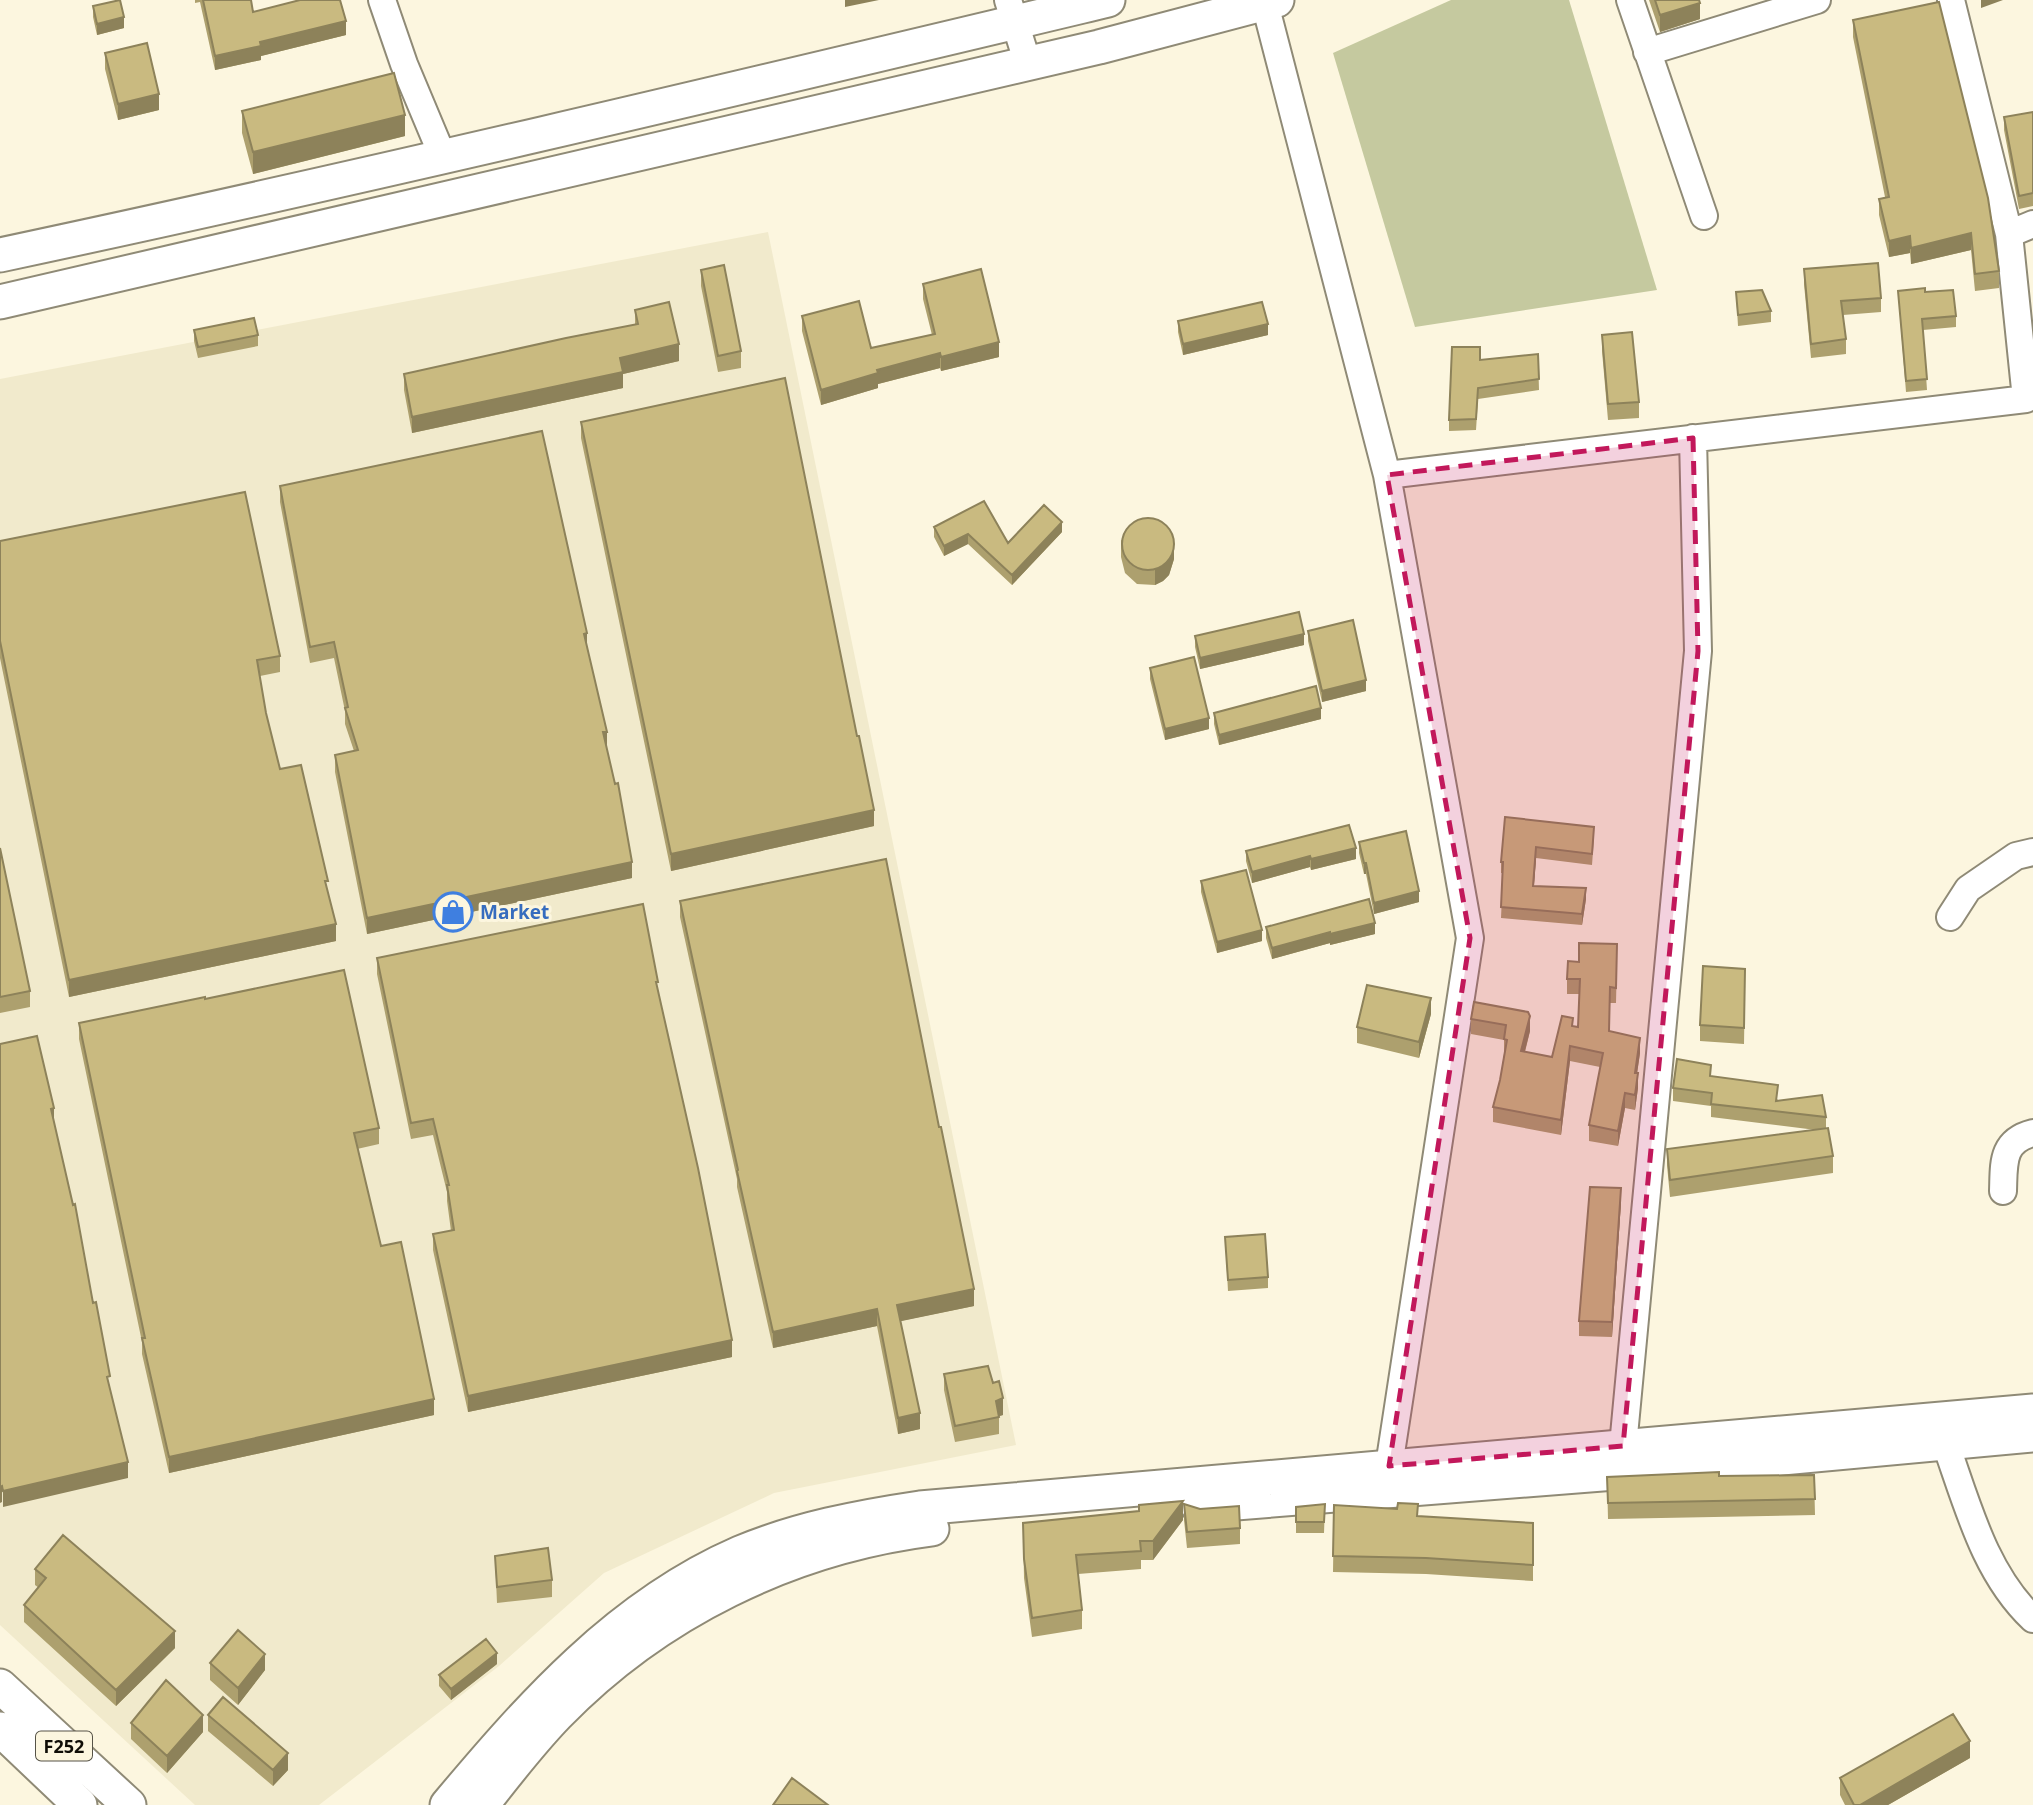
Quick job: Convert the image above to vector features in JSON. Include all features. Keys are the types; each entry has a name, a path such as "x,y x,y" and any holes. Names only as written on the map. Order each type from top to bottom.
{"main road":[{"path":"1108,0 1011,11 669,106 0,256 6,300 1028,64 1271,2"},
{"path":"669,106 680,144"},
{"path":"447,1805 547,1690 636,1614 740,1553 799,1533 864,1516 920,1508 2033,1411"},
{"path":"482,1805 558,1714 601,1674 652,1635 709,1599 771,1570 843,1546 904,1533 962,1525 1653,1470 2033,1435"},
{"name":"F252","path":"0,1686 129,1805"},
{"name":"F252","path":"0,1729 80,1805"}],"street":[{"path":"382,0 404,64 443,157"},
{"path":"1630,0 1704,216"},
{"path":"1647,52 1817,0"},
{"path":"1387,475 2026,398 2009,234 1951,0"},
{"path":"1271,2 1387,475 1470,938 1389,1466"},
{"path":"1011,11 1028,64"},
{"path":"2009,234 2033,224"},
{"path":"1623,1446 1698,651 1693,438"},
{"path":"1950,917 1968,889 2016,856 2033,852"},
{"path":"2003,1191 2007,1149 2022,1136 2033,1133"},
{"path":"1945,1442 1997,1577 2033,1619"}],"highlighted area":[{"path":"1693,438 1698,651 1623,1446 1389,1466 1470,938 1387,475"}],"shaded area":[{"name":"Market","path":"768,232 1016,1445 774,1493 604,1573 499,1666 319,1805 195,1805 0,1625 0,379"}],"green space":[{"path":"1451,0 1569,0 1657,290 1415,327 1333,53"}],"building":[{"path":"120,0 124,17 97,24 93,6"},
{"path":"203,0 251,0 253,12 300,0 340,0 346,21 260,42 261,46 215,56"},
{"path":"1655,0 1699,0 1700,3 1660,15"},
{"path":"1939,2 1988,198 1999,271 1975,274 1971,233 1911,248 1910,236 1889,241 1879,199 1889,197 1853,20"},
{"path":"147,43 159,94 118,104 105,53"},
{"path":"394,73 405,115 253,152 242,111"},
{"path":"2033,112 2033,193 2019,196 2004,117"},
{"path":"1878,263 1881,298 1841,301 1846,339 1811,344 1804,269"},
{"path":"724,265 741,351 718,356 701,270"},
{"path":"981,269 999,342 941,357 940,353 877,370 878,373 821,390 802,316 859,301 871,348 935,334 923,284"},
{"path":"1925,288 1925,292 1953,290 1956,316 1922,319 1927,379 1906,381 1898,291"},
{"path":"1762,290 1771,311 1738,315 1736,292"},
{"path":"669,302 679,344 620,358 623,372 412,417 404,374 638,324 635,310"},
{"path":"1262,302 1268,324 1183,344 1178,321"},
{"path":"254,318 258,335 198,347 194,330"},
{"path":"1632,332 1639,402 1608,404 1602,335"},
{"path":"1452,347 1480,347 1480,360 1538,354 1539,379 1478,388 1476,419 1449,420"},
{"path":"785,378 874,810 671,854 581,422"},
{"path":"542,431 587,633 584,634 607,732 603,732 615,784 618,783 632,862 367,918 335,755 358,750 345,708 348,707 334,642 310,647 280,486"},
{"path":"245,492 280,656 257,660 266,713 280,769 301,765 336,924 69,980 0,641 0,541"},
{"path":"984,501 1008,543 1044,505 1062,522 1012,575 968,534 944,546 934,527"},
{"path":"1148,518 1158,520 1166,526 1172,534 1172,554 1166,562 1158,568 1148,570 1138,568 1130,562 1124,554 1122,544 1124,534 1130,526 1138,520"},
{"path":"1299,612 1304,634 1200,658 1195,636"},
{"path":"1353,620 1366,680 1322,691 1308,631"},
{"path":"1194,657 1209,718 1165,729 1150,668"},
{"path":"1316,686 1321,708 1219,735 1214,713"},
{"path":"1505,817 1594,827 1592,854 1536,847 1533,886 1586,888 1582,914 1501,907"},
{"path":"1349,825 1356,848 1311,859 1310,856 1252,872 1246,851"},
{"path":"1406,831 1419,891 1374,903 1359,842"},
{"path":"0,848 30,991 0,997"},
{"path":"886,859 974,1289 897,1305 920,1413 898,1418 877,1309 773,1332 680,901"},
{"path":"1246,870 1262,930 1217,942 1201,881"},
{"path":"1369,899 1375,923 1272,948 1266,927"},
{"path":"643,904 656,982 698,1168 732,1340 468,1396 433,1234 454,1230 449,1185 433,1119 411,1123 377,958"},
{"path":"1579,943 1617,944 1616,988 1610,987 1609,1031 1640,1038 1635,1095 1625,1093 1618,1131 1589,1125 1603,1053 1570,1046 1561,1120 1493,1107 1507,1040 1504,1039 1506,1025 1471,1019 1474,1002 1528,1012 1530,1016 1521,1051 1552,1057 1562,1016 1573,1018 1572,1026 1578,1027 1580,979 1567,979 1568,961 1579,962"},
{"path":"1703,966 1745,969 1744,1028 1700,1025"},
{"path":"344,970 379,1128 354,1133 381,1246 401,1242 434,1399 169,1457 142,1338 145,1338 79,1023"},
{"path":"1367,985 1431,998 1419,1042 1357,1027"},
{"path":"37,1036 54,1108 51,1109 73,1205 75,1204 93,1303 96,1302 110,1376 107,1377 128,1462 3,1491 2,1486 0,1487 0,1044"},
{"path":"1677,1059 1711,1065 1710,1076 1778,1085 1776,1101 1822,1095 1826,1117 1711,1104 1712,1093 1673,1088"},
{"path":"1828,1128 1833,1156 1670,1180 1667,1149"},
{"path":"1590,1187 1621,1188 1612,1322 1579,1321"},
{"path":"1265,1234 1268,1277 1228,1280 1225,1237"},
{"path":"988,1366 993,1383 999,1381 1003,1398 996,1401 999,1417 955,1426 944,1374"},
{"path":"1719,1472 1719,1476 1814,1475 1815,1499 1608,1503 1607,1477"},
{"path":"1183,1501 1153,1541 1140,1541 1141,1551 1076,1555 1082,1610 1032,1618 1024,1559 1023,1523 1139,1511 1139,1505"},
{"path":"1398,1503 1418,1504 1417,1516 1533,1523 1533,1565 1426,1558 1333,1556 1334,1505 1397,1509"},
{"path":"1184,1504 1200,1509 1239,1506 1240,1528 1187,1532"},
{"path":"1325,1504 1324,1522 1296,1522 1296,1507"},
{"path":"63,1535 175,1631 116,1690 24,1605 46,1578 35,1569"},
{"path":"548,1548 552,1580 497,1587 495,1556"},
{"path":"238,1630 265,1654 238,1688 210,1663"},
{"path":"486,1639 497,1653 451,1689 439,1675"},
{"path":"166,1680 203,1715 167,1756 131,1723"},
{"path":"223,1697 288,1753 273,1770 208,1715"},
{"path":"1953,1714 1970,1741 1860,1805 1854,1805 1840,1778"},
{"path":"792,1778 828,1805 773,1805"}],"place":[{"name":"Market","path":"453,912"}]}
